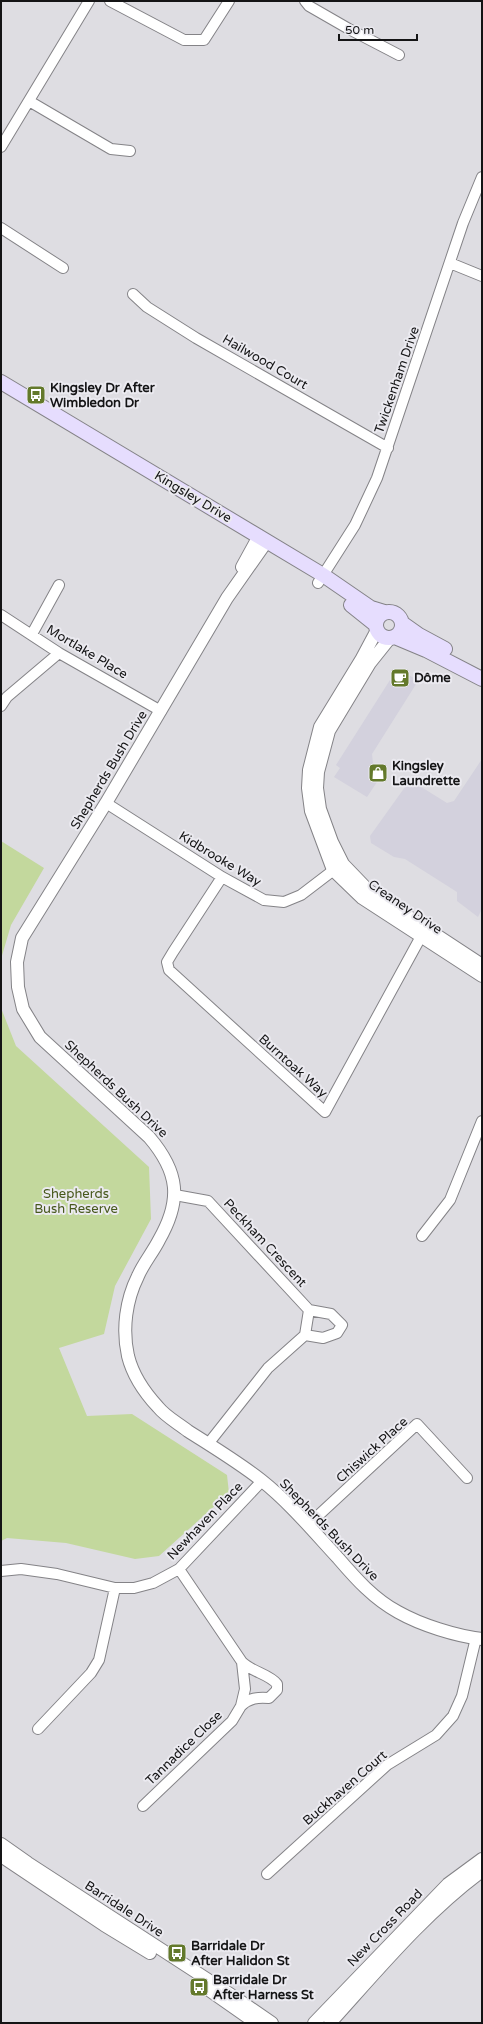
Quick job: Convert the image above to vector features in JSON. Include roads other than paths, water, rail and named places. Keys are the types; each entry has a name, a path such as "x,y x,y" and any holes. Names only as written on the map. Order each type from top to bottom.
{"main road":[{"name":"Kingsley Drive","path":"1,382 320,579 371,608 384,612"},
{"name":"Kingsley Drive","path":"1,392 261,542"},
{"name":"Kingsley Drive","path":"320,579 376,627"},
{"path":"482,668 419,635 402,623 396,613 384,612 378,618 376,627 382,636 426,650 482,679"},
{"path":"392,638 401,632 402,623"}],"street":[{"path":"1,147 89,1"},
{"path":"110,1 184,40 204,40 229,1"},
{"path":"305,1 309,6 349,29 399,55"},
{"path":"29,101 112,148 130,151"},
{"name":"Twickenham Drive","path":"320,579 355,525 368,500 388,448 463,223 482,177"},
{"path":"1,228 63,268"},
{"path":"450,263 482,276"},
{"name":"Hailwood Court","path":"133,294 147,307 196,338 388,448"},
{"name":"Shepherds Bush Drive","path":"261,542 106,803 22,938 17,962 18,987 23,1009 40,1037 149,1137 163,1154 172,1175 175,1195 169,1222 138,1275 127,1310 126,1344 133,1371 141,1388 167,1416 236,1461 288,1504 373,1595 398,1612 427,1625 479,1638"},
{"path":"32,634 59,585"},
{"name":"Mortlake Place","path":"1,615 59,653 161,711"},
{"name":"Creaney Drive","path":"376,627 361,660 320,727 311,758 308,788 311,812 338,867 362,898 424,931 482,965"},
{"name":"Creaney Drive","path":"338,867 332,842 320,809 317,788 320,760 329,731 335,719 370,663 392,638"},
{"path":"1,706 7,697 59,653"},
{"name":"Kidbrooke Way","path":"106,803 222,877 264,900 284,902 301,895 338,867"},
{"name":"Burntoak Way","path":"222,877 167,962 169,970 324,1112 424,931"},
{"name":"Creaney Drive","path":"424,931 482,976"},
{"path":"422,1236 450,1200 482,1121"},
{"name":"Peckham Crescent","path":"175,1195 208,1200 309,1310"},
{"path":"208,1444 268,1368 306,1335 309,1310 331,1314 342,1325 337,1333 323,1338 306,1335"},
{"name":"Chiswick Place","path":"308,1525 417,1424 467,1478"},
{"name":"Newhaven Place","path":"1,1571 21,1569 57,1574 115,1588 134,1588 153,1583 179,1569 262,1481"},
{"name":"Tannadice Close","path":"143,1806 232,1721 241,1706 247,1700 269,1698 277,1690 277,1684 274,1680 249,1669 242,1662 179,1569"},
{"path":"38,1729 91,1673 99,1660 115,1588"},
{"name":"Buckhaven Court","path":"267,1874 387,1765 436,1735 453,1716 462,1696 479,1638"},
{"name":"Tannadice Close","path":"241,1706 245,1689 242,1662"},
{"name":"Barridale Drive","path":"3,1854 104,1925 203,1986 256,2023"},
{"name":"Barridale Drive","path":"3,1854 272,2023"},
{"name":"New Cross Road","path":"314,2023 448,1884 482,1859"},
{"name":"New Cross Road","path":"330,2023 384,1963 454,1892 482,1871"}],"place":[{"name":"Kingsley Dr After Wimbledon Dr","path":"36,395"},
{"name":"Dôme","path":"400,678"},
{"name":"Kingsley Laundrette","path":"378,773"},
{"name":"Barridale Dr After Halidon St","path":"177,1953"},
{"name":"Barridale Dr After Harness St","path":"199,1987"}],"park label":[{"name":"Shepherds Bush Reserve","path":"76,1202"}]}
